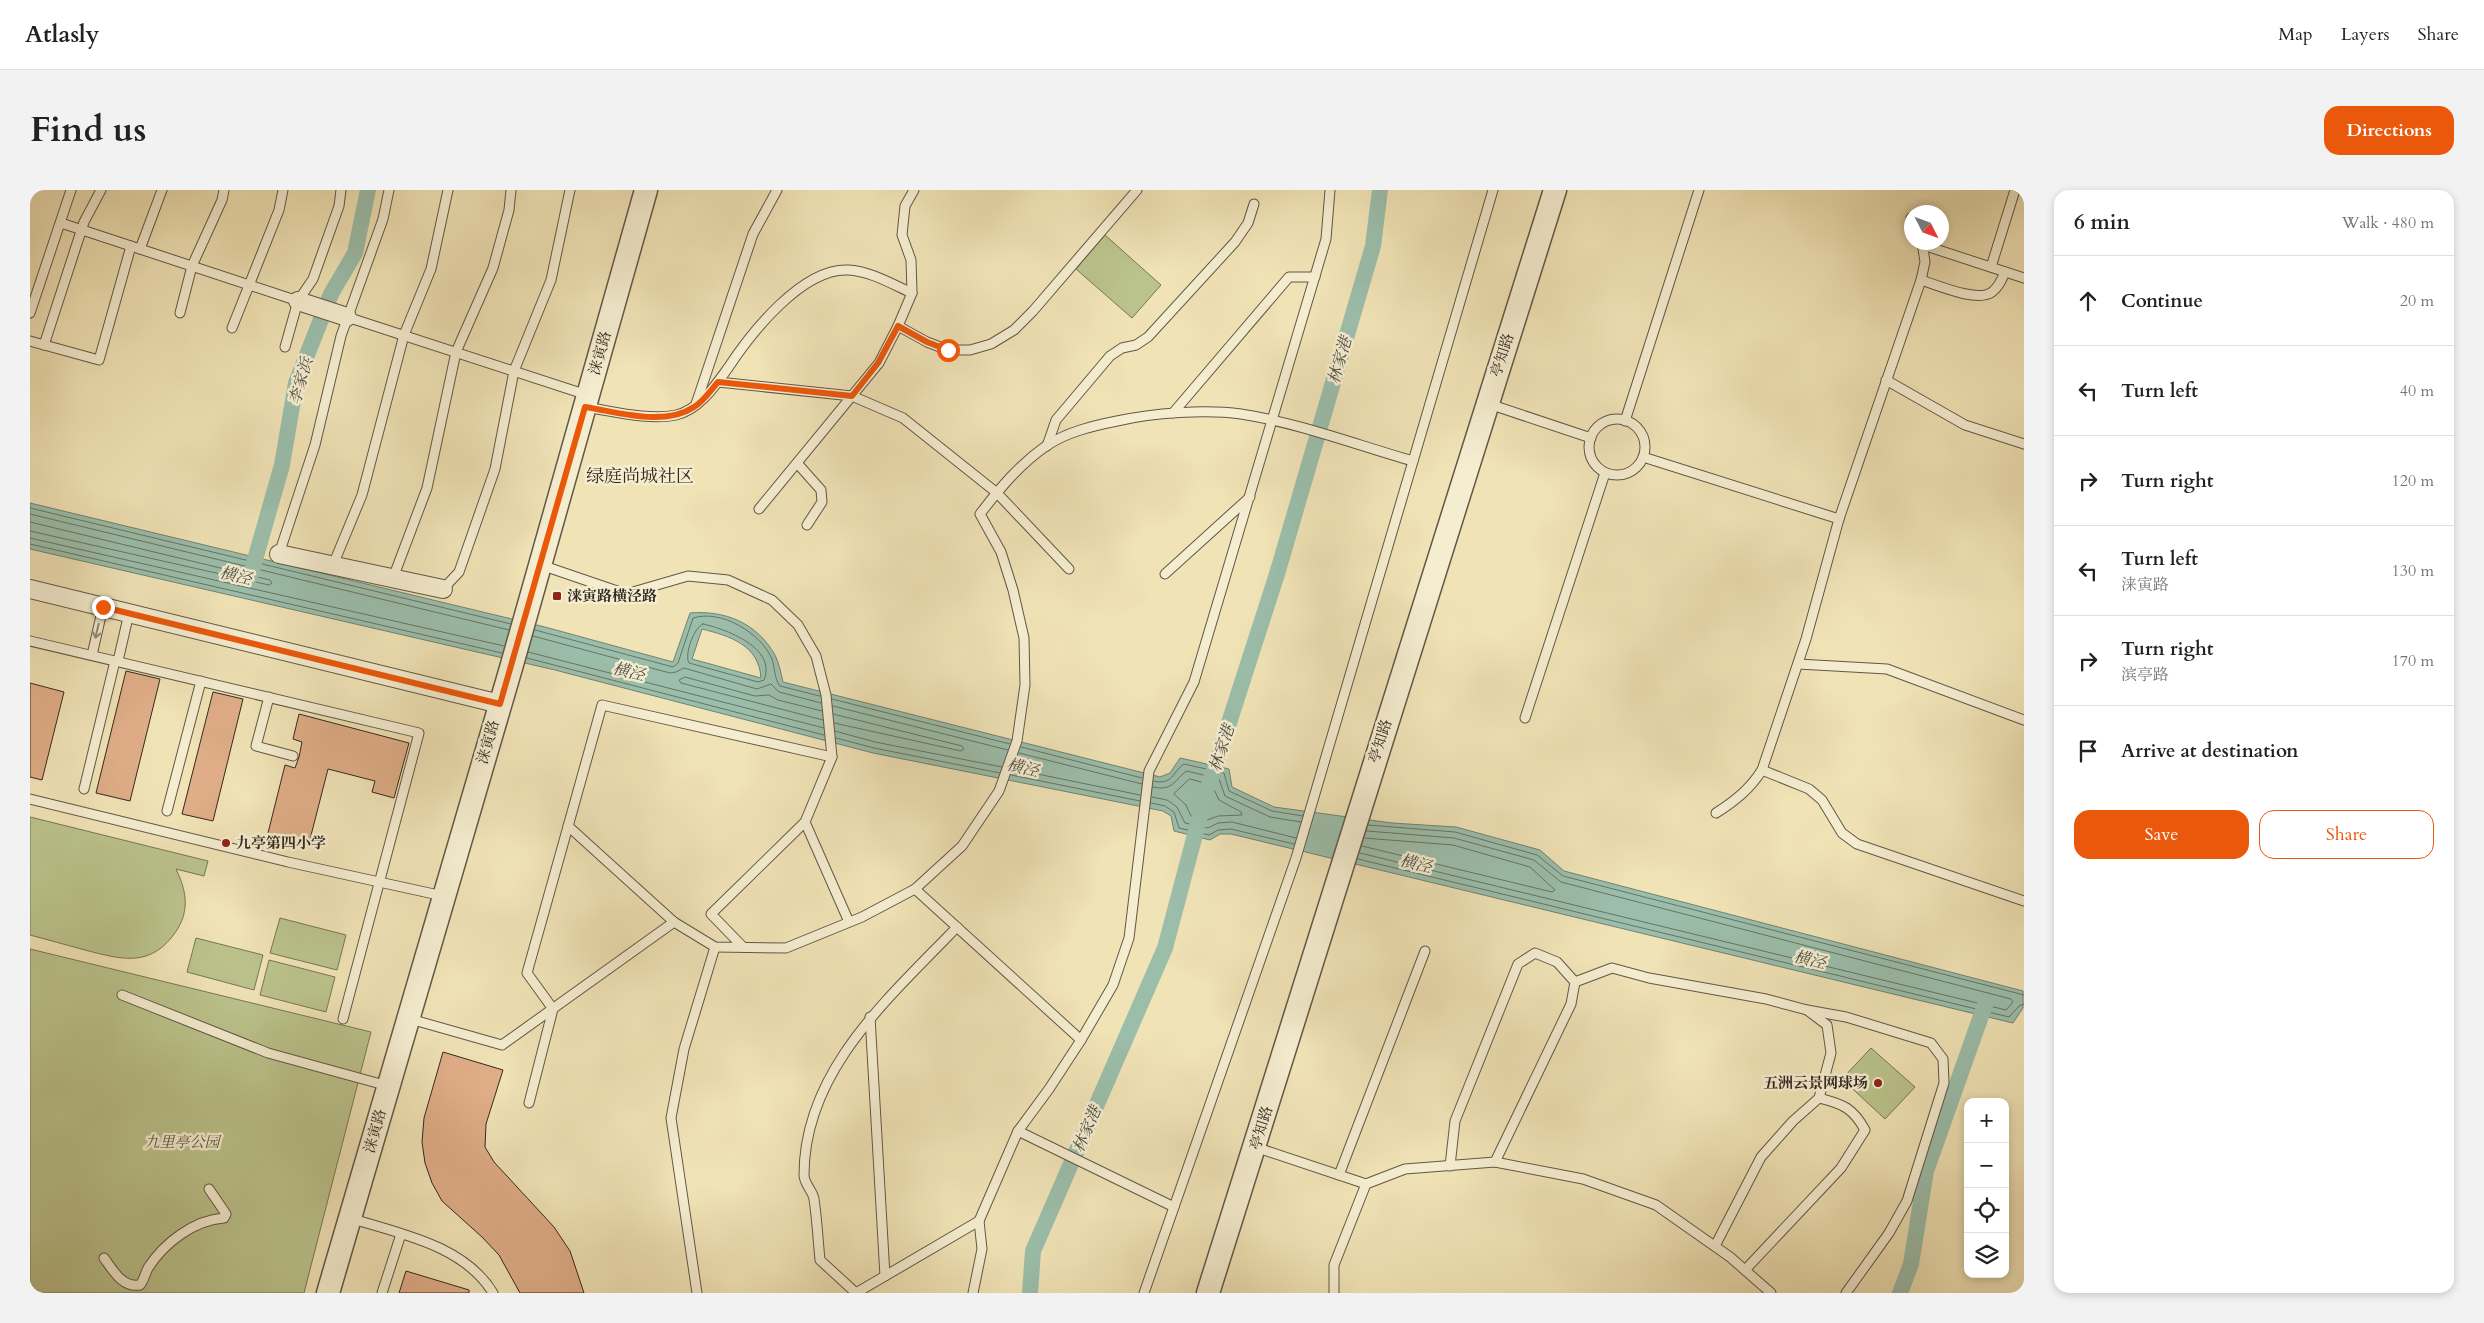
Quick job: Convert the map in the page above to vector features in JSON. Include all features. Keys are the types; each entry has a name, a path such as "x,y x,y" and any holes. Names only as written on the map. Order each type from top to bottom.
{"street":[{"name":"涞寅路","path":"328,1293 524,625 646,190"},
{"name":"亭知路","path":"1208,1293 1255,1147 1338,872 1555,190"},
{"path":"298,301 348,317"},
{"path":"279,554 443,589"},
{"path":"30,589 500,704"}],"lane":[{"path":"30,313 71,190"},
{"path":"44,345 81,230 101,190"},
{"path":"30,341 98,360 135,248 162,190"},
{"path":"180,313 192,266 222,200 224,190"},
{"path":"232,328 279,210 283,190"},
{"path":"285,347 298,301 313,278 339,206 341,190"},
{"path":"279,554 315,445 341,336 383,219 389,190"},
{"path":"333,566 362,495 404,335 431,269 448,190"},
{"path":"394,578 427,488 456,352 493,268 509,210 511,190"},
{"path":"443,589 459,572 495,469 514,371 551,280 570,190"},
{"path":"695,407 750,243 776,190"},
{"path":"759,509 878,363 898,326 912,293 911,260 902,235 905,206 914,190"},
{"path":"898,326 927,342 948,350 970,350 991,344 1014,330 1033,311 1137,190"},
{"path":"973,1293 982,1249 979,1221 1018,1131 1049,1089 1081,1040 1113,985 1128,938 1148,771 1194,682 1326,239 1330,190"},
{"path":"1144,1293 1296,858 1493,190"},
{"path":"1625,421 1698,190"},
{"path":"1991,267 2015,190"},
{"path":"1047,446 1056,420 1110,356 1122,348 1136,345 1148,337 1235,242 1248,223 1254,204"},
{"path":"61,223 298,301"},
{"path":"1716,813 1738,799 1753,785 1762,770 1798,664 1839,519 1921,280 1924,262 1923,250"},
{"path":"1941,250 2024,278"},
{"path":"348,317 514,371 587,401 659,417 677,415 695,407 718,382 744,344 770,315 798,290 823,274 847,270 872,275 912,293"},
{"path":"1921,280 1968,294 1982,296 1992,292 2005,272"},
{"path":"1173,413 1289,277 1315,276"},
{"path":"1886,380 1965,425 2024,444"},
{"path":"718,382 852,396 903,418 996,493 1069,569"},
{"path":"1487,404 1591,438"},
{"path":"568,826 674,922 715,947 786,948 849,922 915,889 962,846 999,791 1017,741 1025,685 1024,638 1013,590 1001,552 980,514 1014,472 1047,446 1084,428 1131,418 1173,413 1240,414 1291,426 1413,461"},
{"path":"1608,421 1625,421 1633,425 1644,439 1643,457 1632,471 1614,475 1605,473 1593,462 1589,446 1591,438 1595,430 1608,421"},
{"path":"1643,457 1839,519"},
{"path":"797,463 821,490 822,502 807,524"},
{"path":"1525,718 1605,473"},
{"path":"1165,574 1250,496"},
{"path":"540,565 626,594 688,576 728,580 772,600 798,625 816,656 826,695 832,757 805,822 711,914 744,948"},
{"path":"92,655 103,607"},
{"path":"84,789 130,613"},
{"path":"30,641 419,733 343,1019"},
{"path":"1798,664 1887,669 2024,720"},
{"path":"167,810 200,681"},
{"path":"269,697 256,746 293,756"},
{"path":"553,1008 527,973 602,706 832,757"},
{"path":"1762,770 1809,789 1822,800 1842,833 1857,844 2024,901"},
{"path":"30,799 288,862 444,896"},
{"path":"805,822 849,922"},
{"path":"915,889 1081,1040"},
{"path":"408,1018 502,1045 674,922"},
{"path":"957,927 870,1017 832,1070 809,1125 804,1177 814,1197 820,1260 856,1293 979,1221"},
{"path":"697,1293 671,1118 684,1050 715,947"},
{"path":"1339,1175 1424,951"},
{"path":"1450,1166 1454,1121 1518,964 1535,953 1557,962 1575,982"},
{"path":"1575,982 1612,968 1649,978 1846,1017 1931,1043 1943,1059 1944,1083 1907,1201 1889,1233 1846,1293"},
{"path":"1495,1162 1571,1004 1575,982"},
{"path":"122,995 268,1053 388,1086"},
{"path":"529,1103 553,1008"},
{"path":"1715,1246 1761,1157 1793,1121 1819,1098 1831,1053 1827,1025 1807,1010"},
{"path":"870,1017 884,1276"},
{"path":"1745,1270 1841,1168 1865,1130 1856,1114 1838,1102 1819,1098"},
{"path":"1018,1131 1174,1207"},
{"path":"1255,1147 1366,1184 1405,1169 1495,1162 1583,1179 1656,1205 1715,1246 1771,1293"},
{"path":"1334,1293 1334,1265 1366,1184"},
{"path":"104,1258 116,1275 127,1284 140,1285 148,1269 161,1252 181,1235 212,1219 224,1218 226,1214 209,1189"},
{"path":"350,1218 427,1242 456,1257 485,1279 493,1293"},
{"path":"382,1293 400,1234"}],"green space":[{"path":"1105,235 1161,285 1132,318 1076,269"},
{"path":"30,817 208,861 204,876 176,869 184,892 185,907 184,915 177,930 167,942 157,951 147,956 124,958 99,954 30,935"},
{"path":"280,918 346,935 337,970 270,953"},
{"path":"196,938 263,955 254,990 187,972"},
{"name":"九里亭公园","path":"30,949 371,1032 304,1293 39,1293 30,1290"},
{"path":"269,960 335,977 326,1012 260,995"},
{"name":"五洲云景网球场","path":"1871,1048 1915,1087 1885,1119 1842,1079"}],"water":[{"name":"横泾","path":"30,503 545,627 673,662 690,613 716,614 739,621 749,627 768,644 775,655 783,682 1160,777 1170,773 1180,758 1229,769 1232,787 1274,807 1392,823 1456,827 1540,850 1564,871 2023,991 2023,1008 2013,1023 1231,834 1220,834 1210,840 1174,831 1171,816 1163,811 873,753 555,670 30,549","holes":["702,629 732,639 749,650 755,657 761,678 692,659"]}],"building":[{"path":"126,671 160,679 130,801 96,793"},
{"path":"30,683 64,692 42,780 30,777"},
{"path":"213,692 243,699 213,821 182,814"},
{"path":"299,714 409,743 394,798 372,792 375,781 328,769 308,847 267,837 285,765 295,768 299,757 302,742 293,739"},
{"path":"443,1052 503,1070 486,1124 485,1147 494,1162 554,1227 570,1251 584,1293 520,1293 499,1255 442,1201 432,1183 425,1163 422,1142 424,1118"},
{"path":"406,1271 469,1290 469,1293 399,1293"}],"waterway":[{"name":"李家浜","path":"250,577 282,465 296,383 331,294 355,253 368,190"},
{"name":"林家港","path":"1209,785 1277,574 1373,246 1380,190"},
{"name":"林家港","path":"1030,1293 1033,1251 1165,948 1200,816"},
{"path":"1900,1293 1911,1264 1926,1171 1986,1002"}],"place":[{"name":"涞寅路横泾路","path":"557,596"},
{"name":"九亭第四小学","path":"226,843"},
{"name":"五洲云景网球场","path":"1878,1083"}],"district":[{"name":"绿庭尚城社区","path":"640,476"}],"route":[{"path":"103,607 500,704 585,407 659,417 677,415 695,407 718,382 852,396 878,363 898,326 927,342 948,350"}]}
